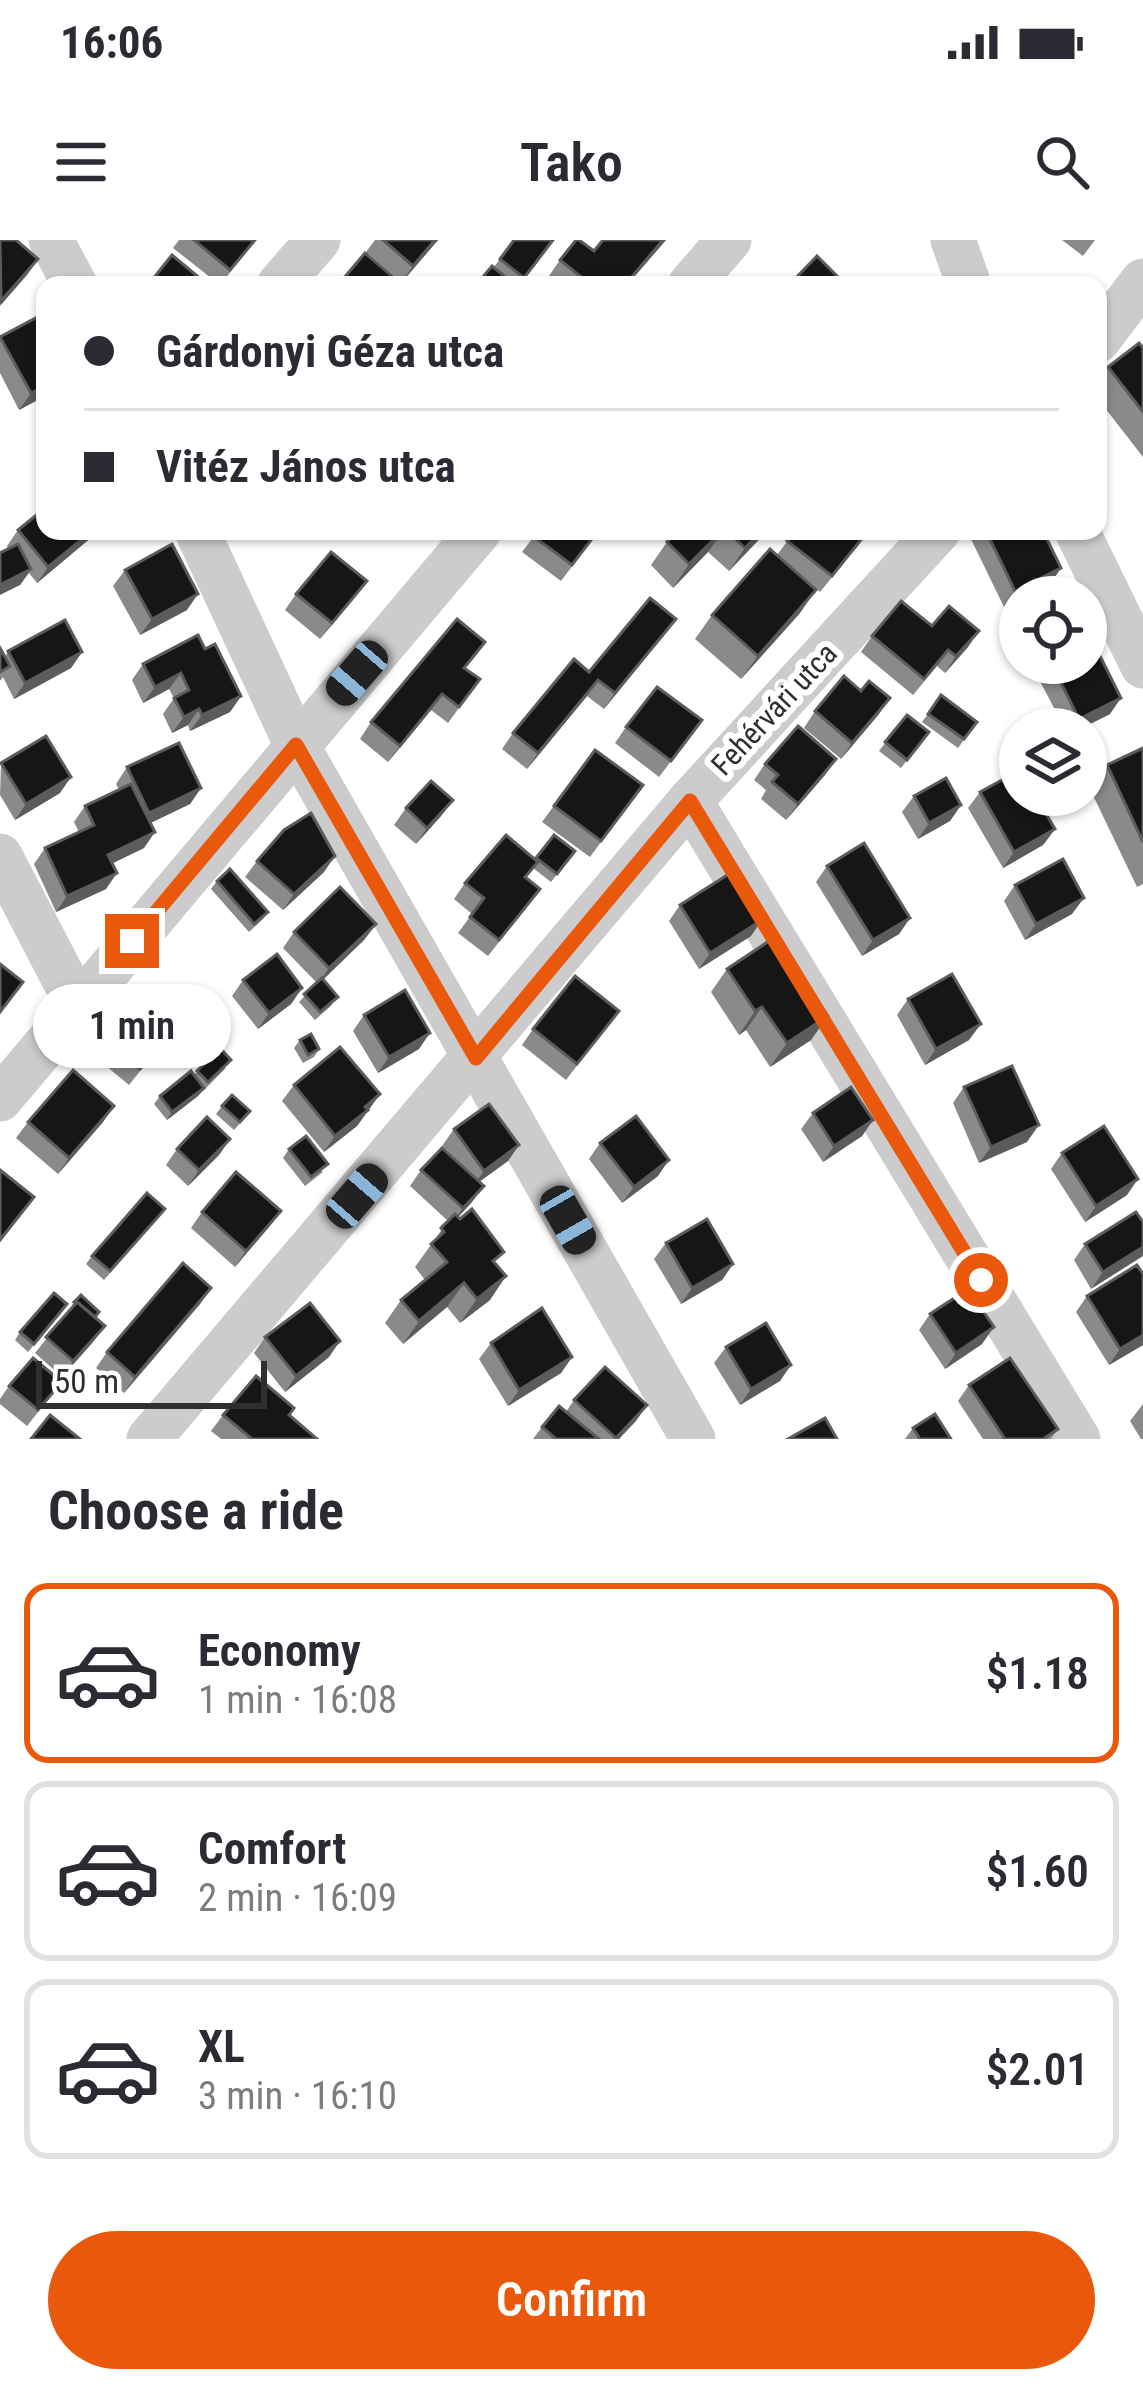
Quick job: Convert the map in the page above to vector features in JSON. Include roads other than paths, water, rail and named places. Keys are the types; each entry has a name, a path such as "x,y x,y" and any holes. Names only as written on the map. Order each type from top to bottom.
{"street":[{"path":"51,240 69,276"},
{"path":"287,276 318,240"},
{"path":"698,276 729,240"},
{"path":"953,240 966,276"},
{"path":"1107,328 1143,281"},
{"path":"201,540 296,745 476,1058 683,1434"},
{"path":"0,1099 471,540"},
{"name":"Fehérvári utca","path":"149,1439 690,801 930,540"},
{"path":"1084,540 1125,592 1143,666"},
{"path":"690,801 1078,1439"},
{"path":"0,856 78,1006"}]}
